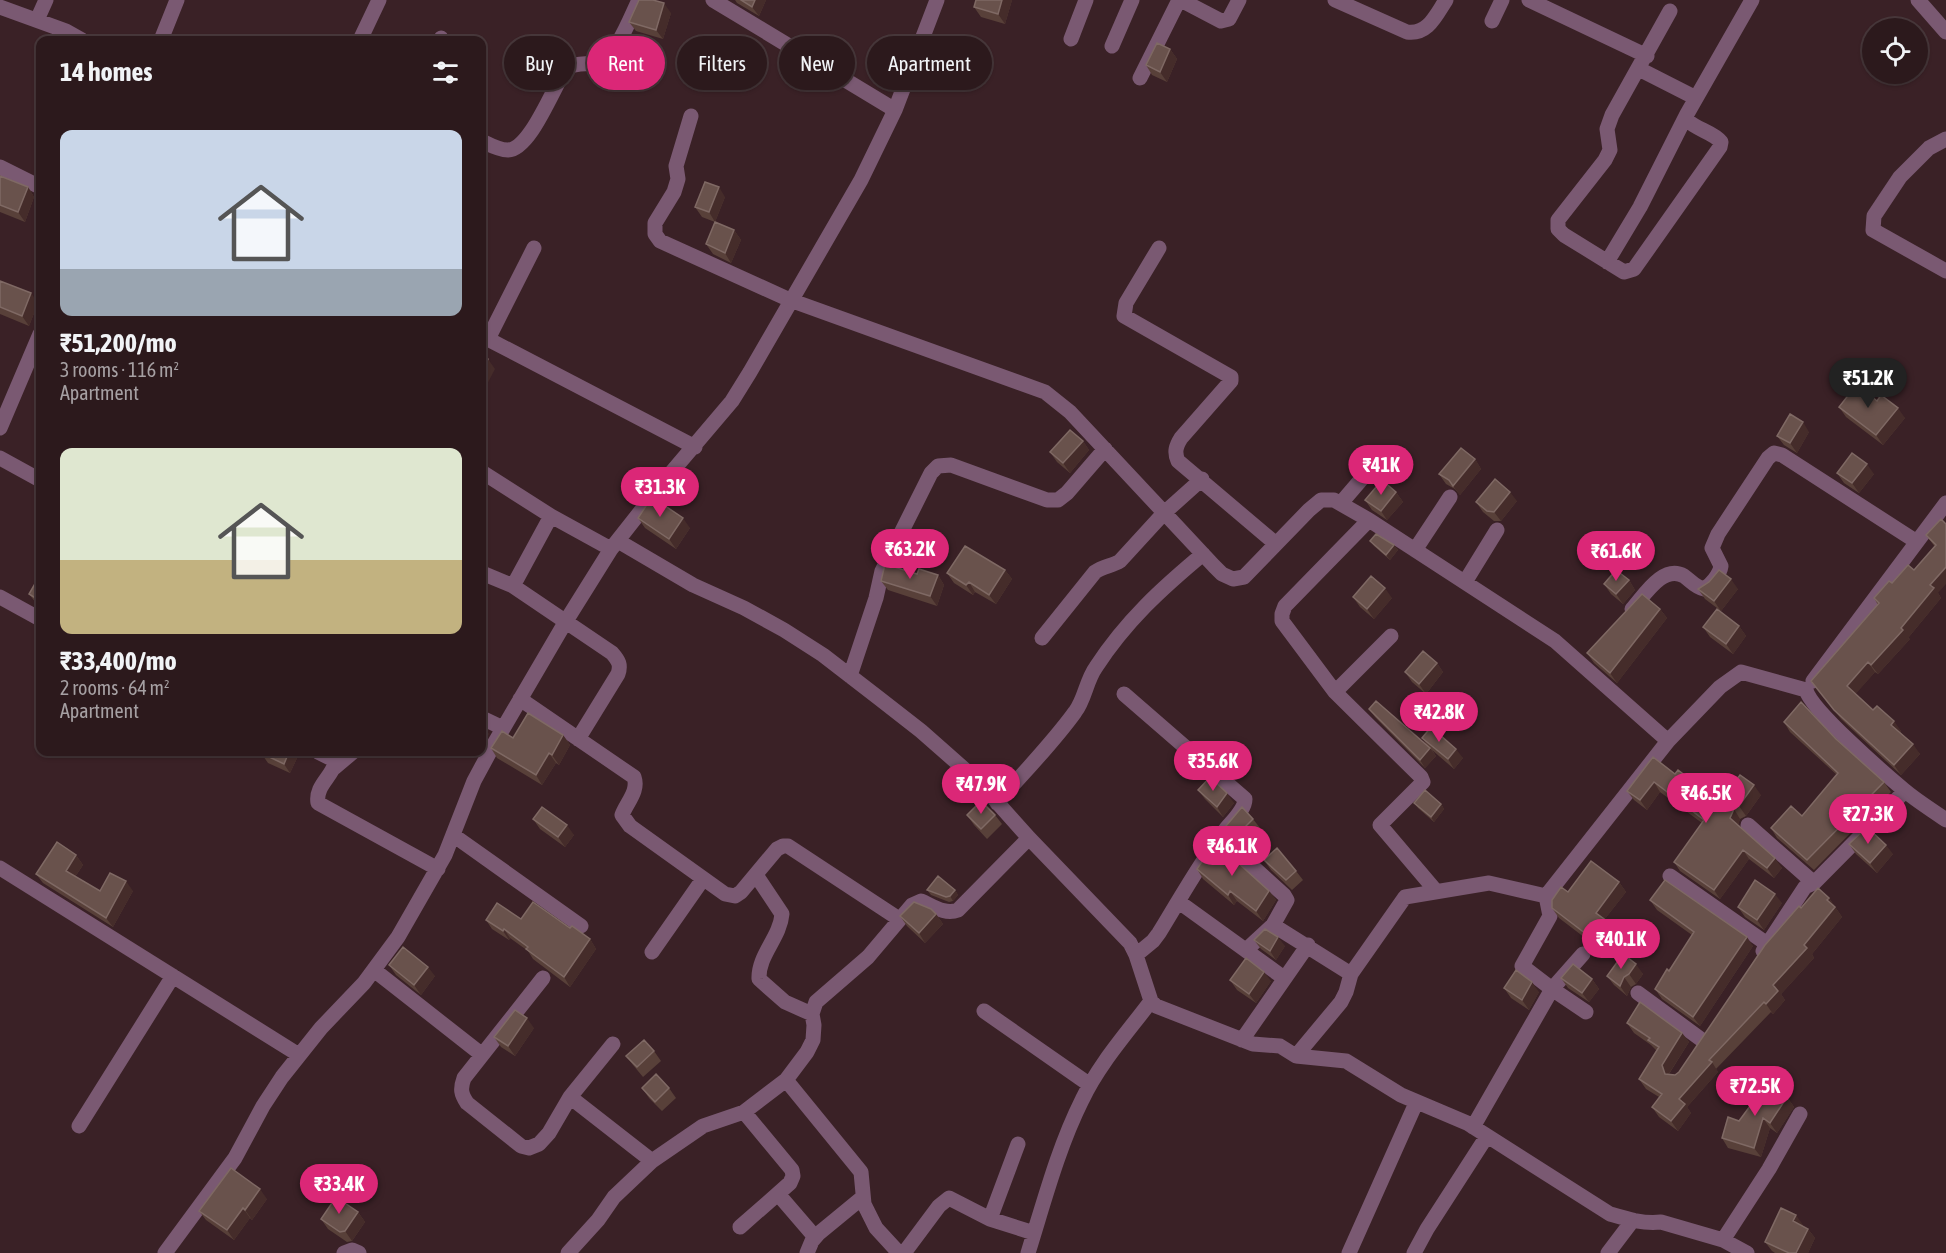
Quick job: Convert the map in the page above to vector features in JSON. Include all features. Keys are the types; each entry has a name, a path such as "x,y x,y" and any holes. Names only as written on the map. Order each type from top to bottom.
{"street":[{"path":"37,20 46,0"},
{"path":"163,36 177,0"},
{"path":"362,36 379,0"},
{"path":"486,142 511,150 520,146 531,133 567,67 578,62 598,62 608,57 639,0"},
{"path":"165,1253 235,1158 263,1106 282,1077 374,970 398,937 438,869 474,781 566,621 615,545 732,401 861,180 896,110 937,0"},
{"path":"1071,39 1086,0"},
{"path":"1112,46 1132,0"},
{"path":"1140,78 1180,0 1221,21 1229,19 1239,0"},
{"path":"1335,0 1407,32 1415,33 1429,25 1446,0"},
{"path":"1492,21 1502,0"},
{"path":"1529,0 1643,62 1696,98"},
{"path":"1607,262 1640,207 1687,114 1752,0"},
{"path":"1918,0 1945,29"},
{"path":"723,2 896,110"},
{"path":"0,7 75,36"},
{"path":"1670,10 1612,115 1607,129 1610,150 1605,160 1558,220 1558,229 1624,272 1634,269 1717,153 1721,142 1717,137 1692,125 1687,120 1687,114"},
{"path":"692,116 679,151 676,166 678,179 674,192 655,223 655,234 660,241 790,300 1045,392 1070,412 1222,574 1233,579 1244,577 1321,500 1334,500 1341,503 1584,659 1668,741"},
{"path":"1946,139 1929,148 1900,177 1874,216 1873,230 1946,271"},
{"path":"2,173 36,186"},
{"path":"486,335 534,248"},
{"path":"1159,248 1126,303 1124,316 1231,377 1231,381 1181,438 1175,455 1276,544"},
{"path":"486,338 695,447"},
{"path":"0,428 36,346"},
{"path":"850,676 876,598 882,571 931,473 938,466 951,465 1047,500 1058,500 1067,493 1105,449"},
{"path":"1618,623 1663,575 1675,573 1683,576 1698,588 1704,589 1708,586 1721,566 1712,548 1714,542 1768,458 1774,453 1782,455 1917,542"},
{"path":"1341,503 1383,454"},
{"path":"0,458 36,478"},
{"path":"486,475 551,516 744,608 784,630 850,676 980,783 1029,838 1130,943 1151,1001 1156,1006 1253,1044 1280,1046 1296,1056 1346,1061 1416,1103 1450,1115 1473,1127 1610,1214 1651,1223 1661,1222 1723,1240 1747,1253"},
{"path":"1042,638 1095,572 1101,567 1114,565 1120,561 1164,513 1202,479"},
{"path":"1415,550 1450,497"},
{"path":"1806,690 1946,502"},
{"path":"513,586 551,516"},
{"path":"1369,520 1285,606 1282,621 1335,692 1421,777 1423,782 1380,825 1436,891"},
{"path":"1465,582 1497,530"},
{"path":"997,803 1076,712 1092,673 1136,614 1203,554"},
{"path":"486,575 513,586 612,653 618,660 620,667 618,675 578,739"},
{"path":"0,597 36,617"},
{"path":"1335,692 1390,636"},
{"path":"1586,1012 1522,966 1550,916 1546,896 1668,741 1720,687 1741,672 1806,690"},
{"path":"1806,690 1808,698 1826,718 1905,791 1946,820"},
{"path":"1124,694 1245,799 1241,810 1220,837 1153,941 1136,955"},
{"path":"520,699 634,777 636,784 634,792 622,815 630,826 729,896 741,892 777,849 788,846 899,919"},
{"path":"486,720 503,728"},
{"path":"326,756 335,763 334,768"},
{"path":"348,756 334,768 318,790 318,803 438,869"},
{"path":"1754,963 1805,887 1814,883 1905,791"},
{"path":"1748,825 1814,883"},
{"path":"453,835 581,926"},
{"path":"1220,837 1287,900 1273,925 1246,951"},
{"path":"568,1253 598,1220 614,1197 652,1161 703,1126 744,1112 786,1080 813,1040 812,1014 816,1002 868,957 916,902 921,901 944,911 958,910 1029,838"},
{"path":"0,868 299,1055"},
{"path":"756,875 782,914 776,936 759,967 759,979 784,1002 812,1014"},
{"path":"1670,876 1767,944"},
{"path":"652,952 703,879"},
{"path":"1296,1056 1341,1002 1351,974 1405,897 1489,883 1546,896"},
{"path":"1179,902 1284,978"},
{"path":"1273,925 1351,974"},
{"path":"1242,1040 1308,945"},
{"path":"1473,1127 1552,989 1583,954"},
{"path":"374,970 482,1054"},
{"path":"79,1126 173,976"},
{"path":"543,978 464,1078 460,1087 461,1095 467,1103 521,1146 529,1148 539,1144 549,1133 570,1097 613,1044"},
{"path":"1638,993 1702,1040"},
{"path":"1028,1253 1058,1161 1082,1099 1104,1062 1151,1001"},
{"path":"984,1011 1090,1085"},
{"path":"786,1080 861,1172 863,1197 876,1228 899,1253"},
{"path":"570,1097 652,1161"},
{"path":"1349,1253 1416,1103"},
{"path":"740,1227 790,1183 793,1176 792,1170 744,1112"},
{"path":"1723,1240 1769,1169 1800,1114"},
{"path":"1414,1253 1426,1229 1487,1136"},
{"path":"990,1219 1018,1144"},
{"path":"778,1194 815,1237"},
{"path":"807,1253 815,1237 863,1197"},
{"path":"904,1253 939,1206 949,1198 990,1219 1034,1233"},
{"path":"1608,1253 1633,1220"},
{"path":"344,1253 352,1250 359,1253"}],"building":[{"path":"639,0 664,3 656,30 629,22"},
{"path":"741,0 755,0 752,7"},
{"path":"976,0 1002,0 998,14 974,7"},
{"path":"1157,43 1170,49 1160,72 1146,65"},
{"path":"0,176 28,187 18,212 0,205"},
{"path":"705,182 719,187 709,212 695,207"},
{"path":"715,222 734,230 725,253 706,244"},
{"path":"0,281 31,293 22,316 0,307"},
{"path":"1857,384 1877,401 1881,395 1898,408 1876,435 1839,407"},
{"path":"1790,414 1803,422 1790,443 1777,436"},
{"path":"1070,430 1083,441 1063,463 1050,452"},
{"path":"1461,448 1475,459 1453,486 1449,480 1439,474"},
{"path":"1852,453 1867,464 1852,483 1837,473"},
{"path":"1495,479 1510,492 1494,512 1487,511 1476,502"},
{"path":"1382,480 1396,492 1381,511 1365,500"},
{"path":"652,497 683,518 669,539 638,518"},
{"path":"1941,519 1946,524 1946,567 1930,585 1934,588 1901,628 1903,630 1871,665 1868,662 1847,686 1873,710 1877,706 1894,721 1891,725 1913,744 1894,765 1834,710 1811,681 1879,603 1874,598 1889,581 1892,583 1908,565 1914,570 1936,545 1926,535"},
{"path":"1376,534 1394,545 1386,555 1370,541"},
{"path":"965,546 1005,570 989,595 969,582 966,585 947,573"},
{"path":"885,564 917,574 919,569 938,575 930,596 881,581"},
{"path":"1616,570 1629,580 1616,594 1604,584"},
{"path":"1719,570 1731,579 1714,601 1698,589 1709,582"},
{"path":"1371,576 1385,588 1367,609 1353,597"},
{"path":"36,582 36,598 29,594"},
{"path":"1642,594 1660,609 1610,673 1587,653"},
{"path":"1717,609 1739,626 1726,644 1703,627"},
{"path":"1423,651 1437,663 1419,684 1405,672"},
{"path":"1376,701 1430,748 1420,760 1369,709"},
{"path":"1801,702 1836,739 1884,782 1807,860 1771,828 1791,806 1802,816 1838,773 1784,722"},
{"path":"528,713 563,735 552,755 549,753 536,775 491,748 502,731 513,738"},
{"path":"1431,727 1456,749 1448,759 1422,738"},
{"path":"267,756 287,756 284,764"},
{"path":"1653,757 1675,774 1678,770 1720,802 1740,775 1754,785 1739,806 1734,809 1730,818 1775,858 1767,868 1743,850 1714,890 1674,862 1704,820 1654,782 1640,800 1627,791"},
{"path":"1210,777 1227,793 1217,807 1198,790"},
{"path":"1425,790 1441,804 1431,817 1414,803"},
{"path":"981,801 995,815 981,829 967,815"},
{"path":"542,807 567,825 558,837 533,819"},
{"path":"1242,807 1253,819 1237,835 1226,826"},
{"path":"1867,827 1886,845 1870,863 1849,844"},
{"path":"57,842 76,855 66,871 100,891 110,873 126,881 106,918 36,874"},
{"path":"1215,842 1269,891 1256,911 1230,891 1228,895 1197,869"},
{"path":"1277,848 1296,871 1286,880 1264,860"},
{"path":"1591,861 1619,882 1596,913 1604,919 1590,937 1552,908 1552,900 1561,887 1568,892"},
{"path":"938,876 955,890 950,896 946,897 927,890"},
{"path":"1665,880 1747,937 1693,1017 1655,989 1694,932 1650,900"},
{"path":"1755,880 1775,894 1757,920 1738,907"},
{"path":"1818,888 1835,907 1804,945 1807,948 1773,985 1778,991 1766,1004 1764,1002 1709,1060 1712,1062 1679,1099 1685,1104 1671,1121 1652,1107 1662,1094 1639,1079 1659,1047 1627,1023 1640,1002 1682,1033 1662,1065 1665,1074 1675,1075 1765,945"},
{"path":"533,902 590,939 564,977 526,949 528,947 504,929 503,931 486,920 497,903 521,919"},
{"path":"914,902 931,909 936,914 919,933 900,916"},
{"path":"1265,929 1278,937 1270,951 1254,940"},
{"path":"403,947 428,967 414,985 389,965"},
{"path":"1623,954 1636,964 1624,977 1620,986 1607,976"},
{"path":"1246,958 1264,972 1249,994 1230,980"},
{"path":"1573,964 1592,979 1582,993 1561,978"},
{"path":"1516,970 1532,982 1522,1000 1504,988"},
{"path":"515,1010 527,1018 508,1046 494,1037"},
{"path":"644,1040 654,1051 637,1067 626,1056"},
{"path":"656,1074 669,1088 655,1102 642,1088"},
{"path":"1767,1083 1787,1097 1770,1123 1763,1118 1754,1148 1722,1138 1728,1117 1739,1121"},
{"path":"231,1168 260,1189 227,1230 199,1211"},
{"path":"336,1197 358,1212 345,1231 340,1232 321,1219"},
{"path":"1781,1208 1796,1215 1793,1221 1808,1229 1796,1253 1789,1253 1765,1242"}]}
